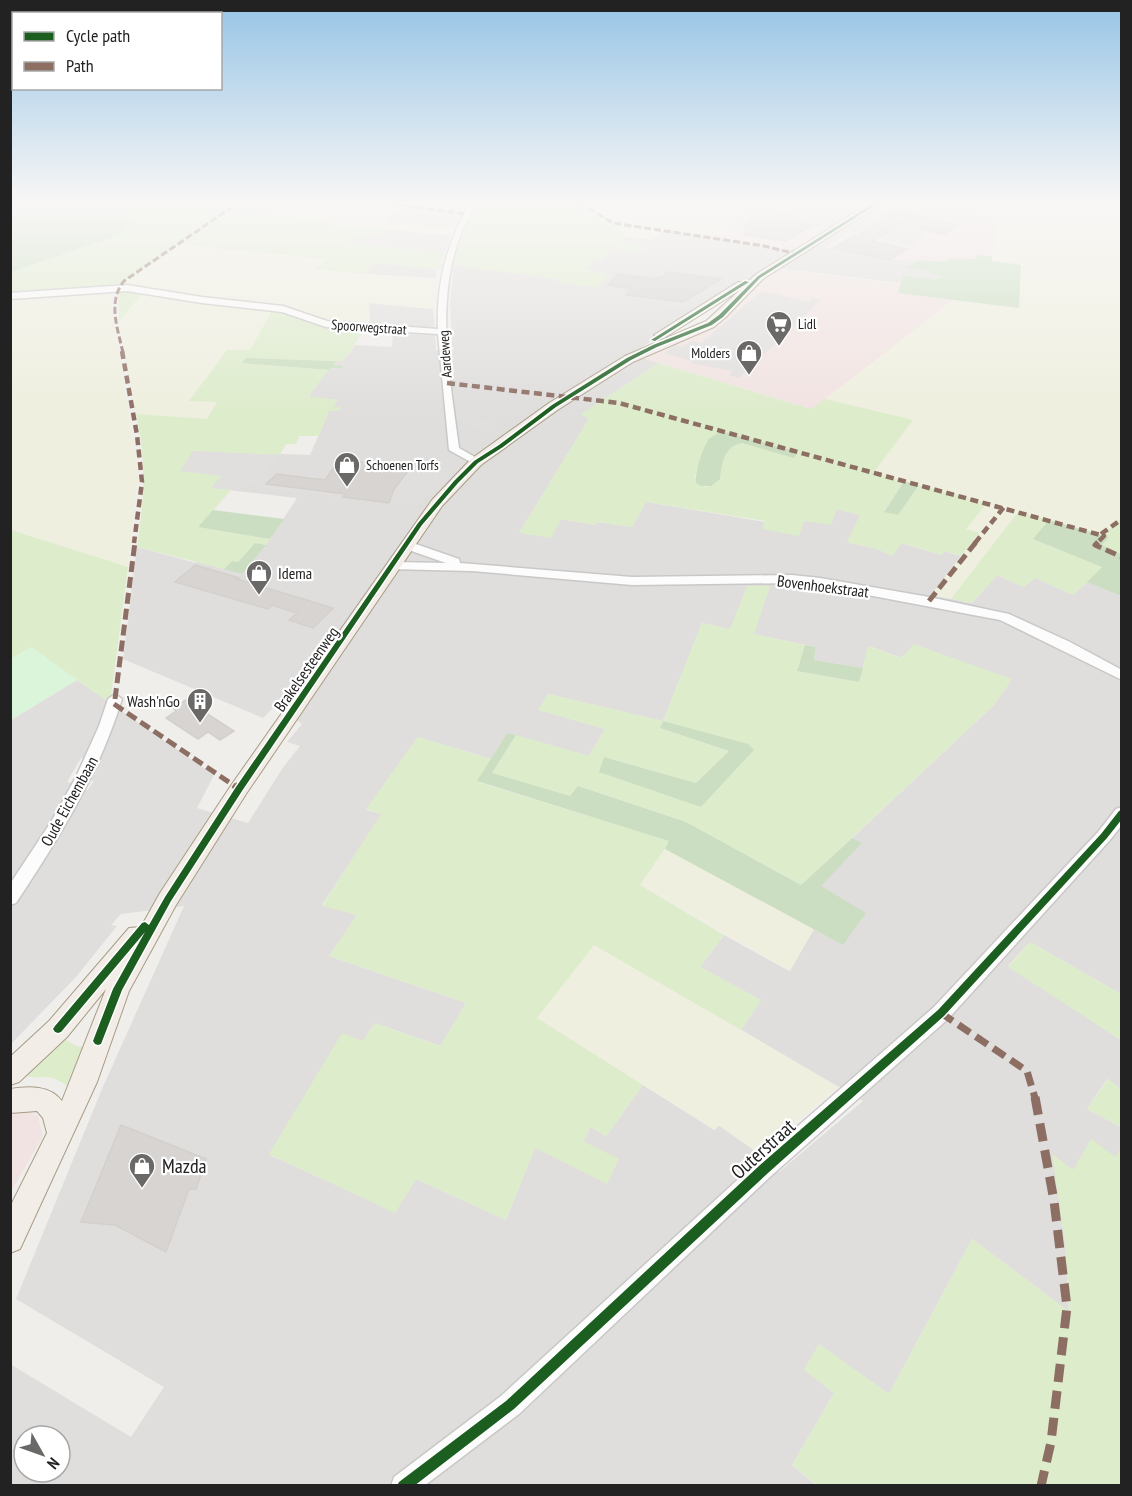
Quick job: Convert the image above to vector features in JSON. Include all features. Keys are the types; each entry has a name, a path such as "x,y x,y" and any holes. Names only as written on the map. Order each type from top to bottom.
{"main road":[{"name":"Brakelsesteenweg","path":"10,1239 84,1082 118,989 168,899 239,789 437,503 476,462 484,450 519,424 760,273"},
{"name":"Brakelsesteenweg","path":"476,462 554,406 629,359 696,330 717,318 766,273"},
{"path":"698,311 703,318 717,318"},
{"path":"677,324 693,323 696,325 696,330"},
{"name":"Brakelsesteenweg","path":"10,1074 57,1029 168,899"},
{"path":"10,1101 26,1098 41,1099 50,1105 57,1115 60,1134"}],"street":[{"name":"Aardeweg","path":"445,273 443,332 454,450 476,462"},
{"name":"Spoorwegstraat","path":"10,296 128,288 202,300 283,309 326,324 443,332"},
{"name":"Bovenhoekstraat","path":"407,545 472,567"},
{"name":"Bovenhoekstraat","path":"393,566 472,567 632,581 792,579 886,593 1004,617 1065,645 1122,676"},
{"name":"Oude Eichembaan","path":"10,898 70,805 105,736 115,699"},
{"name":"Outerstraat","path":"403,1485 510,1406 764,1170 941,1013 1104,836 1122,813"}],"shaded area":[{"path":"365,273 436,273 435,278"},
{"path":"453,273 512,273 558,279 555,282 609,275 603,273 760,273 641,348 640,357 659,363 582,414 589,419 519,533 561,519 595,525 597,522 632,527 646,502 765,522 763,529 803,521 837,509 861,515 847,542 878,549 892,556 901,543 942,555 944,551 961,556 932,595 972,603 997,575 1024,587 1035,578 1073,595 1087,582 1121,596 1121,994 1030,942 1008,966 1121,1040 1121,1089 1107,1079 1087,1109 1121,1127 1121,1148 1117,1157 1073,1170 1053,1155 1065,1243 1069,1312 972,1239 889,1394 819,1345 804,1370 834,1393 792,1465 817,1486 11,1485 10,1364 131,1437 164,1387 16,1299 102,1089 184,906 121,914 111,925 117,926 76,977 11,1044 11,720 77,680 110,703 88,759 81,758 67,782 73,783 73,789 88,790 94,781 89,780 112,728 117,708 214,775 197,808 248,823 282,769 300,746 287,742 302,724 276,705 263,718 123,659 137,547 196,563 199,561 242,574 270,539 297,498 211,488 180,471 193,451 310,455 329,411 340,407 332,407 337,400 308,397 330,367 342,368 332,365 336,361 343,361 355,345 392,347 393,330 435,333 436,350 453,350 454,347 451,347 450,303","holes":["770,586 753,634 816,647 814,660 863,668 869,646 902,658 1012,679 994,705 852,838 861,843 820,886 843,945 814,929 789,971 724,935 700,967 761,1000 741,1030 863,1101 779,1172 758,1153 718,1125 714,1130 643,1085 606,1136 591,1127 583,1141 535,1147 506,1220 416,1179 395,1212 270,1155 342,1034 363,1041 375,1023 441,1046 466,1003 329,956 357,915 322,905 382,814 366,810 418,737 491,759 507,733 589,756 605,729 539,710 548,694 663,721 702,623 730,629"]},
{"path":"770,273 808,273 900,284 898,293 953,300 812,409 640,357 718,326 753,293 754,286"},
{"path":"817,273 935,273 944,276 938,279 903,275 900,283"},
{"path":"724,277 742,279 722,288 693,309 654,303 657,298 687,299"},
{"path":"762,291 808,302 812,298 821,300 739,378 729,375 732,371 691,363 692,361 664,353 674,345 683,347 691,341 701,343"},
{"path":"369,303 433,309 435,331 370,326"},
{"path":"456,408 489,412 480,418 497,424 487,431 456,420"},
{"path":"193,451 280,455 255,484 343,494 340,498 247,484 237,490 211,488 221,476 180,471"},
{"path":"421,466 448,469 414,505 389,503 394,489 408,472 403,471"},
{"path":"18,1110 29,1111 38,1116 43,1136 11,1192 11,1114"}],"green space":[{"path":"10,273 138,273 119,286 11,295"},
{"path":"138,273 358,273 435,280 433,309 369,303 370,326 327,323 303,313 119,286"},
{"path":"511,273 604,273 610,275 598,288 555,282 557,279"},
{"path":"999,273 1121,273 1121,518 1103,535 1018,512 951,599 931,595 978,534 966,529 987,503 874,473 825,399 953,300 1018,308"},
{"path":"1021,273 1019,308 898,293 903,275 938,279 943,276 930,274"},
{"path":"113,289 111,304 138,473 128,567 11,530 11,298"},
{"path":"121,289 144,292 119,321 118,291"},
{"path":"144,292 273,309 250,351 190,401 217,402 207,419 136,414 119,321"},
{"path":"273,309 283,310 316,324 365,329 343,361 246,358 243,363 329,370 308,396 337,400 333,407 341,407 338,411 329,411 319,436 299,436 296,444 286,444 280,455 193,451 181,470 222,476 212,488 231,490 199,527 270,539 266,545 255,543 238,562 232,561 224,569 137,547 143,465 136,414 207,419 217,402 189,401 227,350 250,350"},
{"path":"246,358 336,361 333,365 343,366 329,370 242,363"},
{"path":"659,363 811,409 825,399 913,420 874,472 904,481 884,511 898,515 919,485 987,503 966,529 979,533 961,556 944,551 942,555 902,543 892,556 878,549 847,542 860,515 837,509 831,525 804,521 799,536 762,529 765,521 646,502 632,527 597,522 595,525 561,519 551,538 519,533 589,419 581,414","holes":["721,431 758,447 741,443 729,447 722,463 720,479 707,487 701,486 695,476 707,445"]},
{"path":"721,431 798,452 794,458 742,443 736,445 725,456 720,479 711,486 701,486 696,483 696,478 706,443"},
{"path":"904,481 919,485 898,515 884,512"},
{"path":"213,510 284,519 270,539 198,527"},
{"path":"1018,512 1049,520 1034,539 1103,567 1073,595 1035,578 1024,587 997,575 972,603 951,599"},
{"path":"1121,518 1121,554 1102,545 1109,537 1103,535"},
{"path":"1049,520 1109,537 1102,545 1121,554 1121,596 1087,582 1102,567 1033,539"},
{"path":"11,530 128,567 110,703 31,647 11,659"},
{"path":"255,543 266,545 242,574 224,569 232,561 238,562"},
{"path":"747,586 770,586 754,634 805,645 797,671 859,682 868,646 901,658 914,644 1012,679 994,705 801,885 686,822 578,786 570,797 492,773 516,735 589,756 605,729 538,710 548,694 663,721 702,623 730,629","holes":["664,721 754,750 701,807 605,757 696,783 729,751 660,728"]},
{"path":"805,645 816,647 814,660 863,668 859,682 797,671"},
{"path":"31,647 77,680 11,720 11,659"},
{"path":"663,721 748,744 754,750 701,807 599,772 604,757 696,783 729,751 660,728"},
{"path":"507,733 516,735 492,773 570,796 578,786 686,822 801,885 852,838 862,843 821,886 866,913 843,945 665,849 669,841 477,781"},
{"path":"418,737 491,759 478,782 670,841 640,885 724,935 700,967 761,1000 741,1030 594,945 537,1018 643,1085 606,1136 591,1127 583,1141 619,1159 607,1184 535,1148 506,1220 416,1179 395,1213 269,1154 342,1033 363,1041 375,1023 440,1046 466,1003 329,956 357,915 322,906 381,814 366,809"},
{"path":"665,849 814,929 790,971 640,885"},
{"path":"1030,942 1121,994 1121,1040 1008,967"},
{"path":"595,944 838,1087 758,1153 719,1125 715,1130 536,1018"},
{"path":"60,1036 76,1046 91,1049 73,1090 53,1079 29,1077 24,1072"},
{"path":"1108,1079 1121,1089 1121,1127 1087,1109"},
{"path":"1091,1139 1116,1157 1121,1148 1121,1485 817,1485 792,1465 834,1393 804,1370 819,1344 889,1394 972,1239 1069,1311 1065,1243 1052,1154 1073,1170"}],"building":[{"path":"667,273 673,273 721,279 683,302 626,295 631,289 608,285 618,274 657,279 660,276 664,277"},
{"path":"339,460 409,466 403,471 408,471 394,489 389,503 343,497 345,494 266,484 277,474 325,480"},
{"name":"Idema","path":"195,565 333,608 313,628 289,620 297,613 272,605 268,609 175,582"},
{"name":"Wash'nGo","path":"186,700 234,731 220,740 208,732 198,739 166,718 176,711 173,708"},
{"name":"Mazda","path":"121,1125 206,1159 196,1189 189,1189 166,1252 115,1225 81,1222"}],"marked path":[{"path":"115,699 142,482 137,435 114,304 116,291 124,281 136,273"},
{"path":"447,383 619,403 1101,534 1104,536 1095,545 1122,557"},
{"path":"929,601 1004,507"},
{"path":"1101,534 1122,519"},
{"path":"114,704 239,789"},
{"path":"941,1013 1027,1071 1037,1104 1054,1201 1067,1307 1051,1442 1041,1486"}],"cycle path":[{"path":"98,1041 118,989 168,899 239,789 420,524 456,482 476,462 554,406 629,359 710,324 766,273"},
{"path":"653,340 747,282"},
{"path":"403,1486 510,1405 764,1169 941,1013 1104,836 1122,813"},
{"path":"58,1029 145,926"}],"place":[{"name":"Lidl","path":"779,347"},
{"name":"Molders","path":"749,376"},
{"name":"Schoenen Torfs","path":"347,488"},
{"name":"Idema","path":"259,596"},
{"name":"Wash'nGo","path":"200,724"},
{"name":"Mazda","path":"142,1189"}]}
